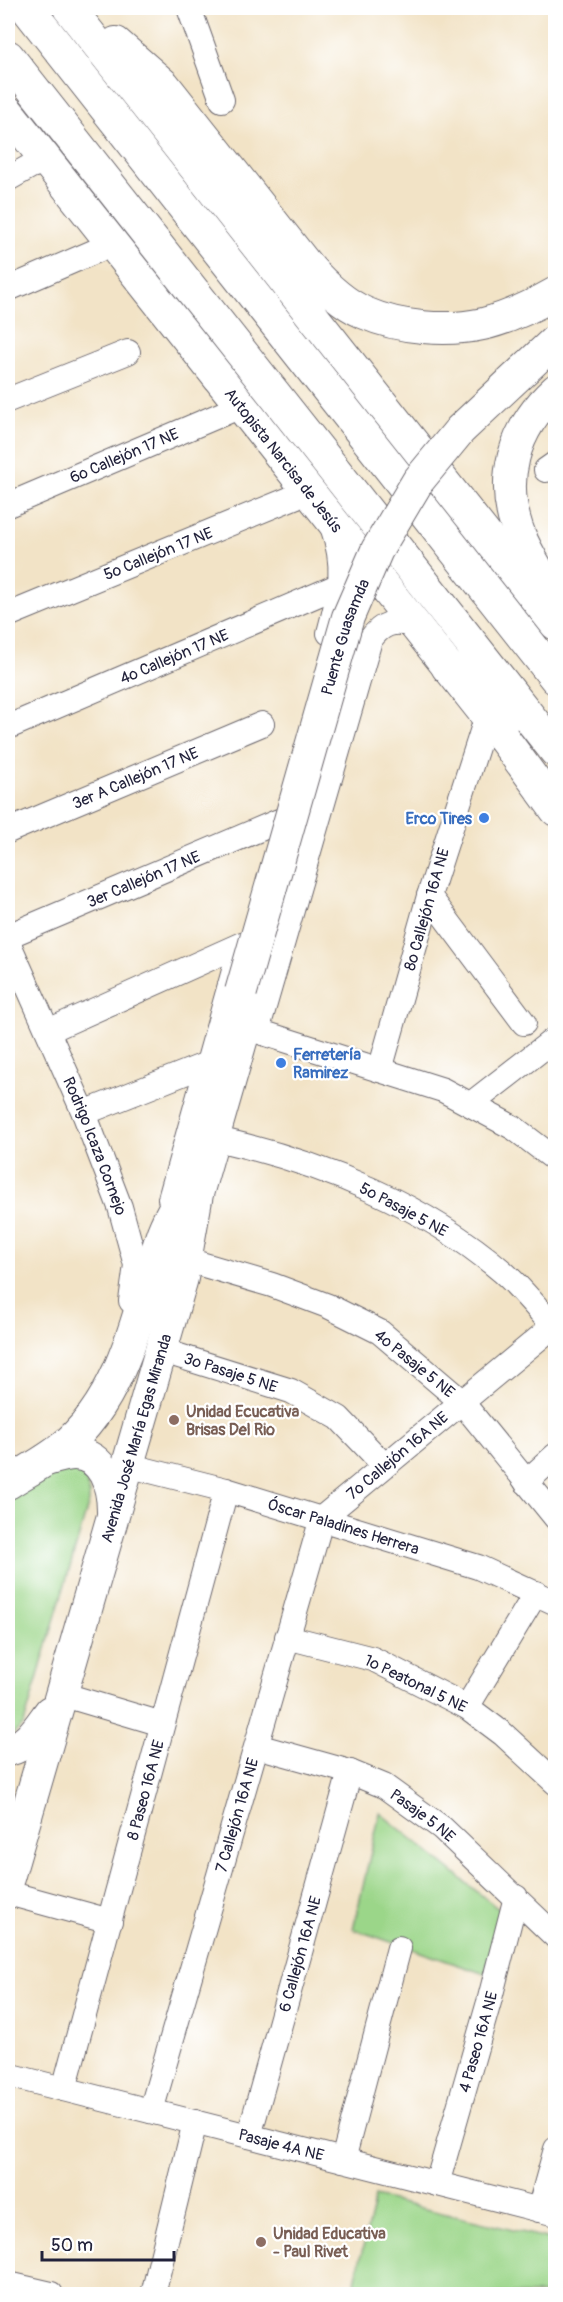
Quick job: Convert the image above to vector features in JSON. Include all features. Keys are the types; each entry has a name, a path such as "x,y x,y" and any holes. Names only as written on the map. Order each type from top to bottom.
{"highway":[{"path":"27,8 555,678"},
{"name":"Autopista Narcisa de Jesús","path":"8,57 549,743"},
{"path":"448,667 549,743"}],"main road":[{"path":"69,8 555,624"},
{"path":"76,8 164,85 308,267 328,289 365,313 407,324 459,327 483,324 508,316 555,293"},
{"name":"Autopista Narcisa de Jesús","path":"8,112 487,716 555,810"},
{"name":"Puente Guasamda","path":"247,994 348,617 377,550 418,481 460,430 555,340"},
{"name":"Puente Guasamda","path":"247,994 350,648 374,583 406,521 452,456 474,430 555,354"},
{"path":"555,390 526,423 514,453 510,485 514,520 520,538 555,603"},
{"name":"Avenida José María Egas Miranda","path":"8,1483 61,1449 84,1427 110,1387 123,1360 164,1228 184,1190 247,994"},
{"name":"Avenida José María Egas Miranda","path":"8,1878 160,1350 188,1270 197,1194 247,994"},
{"path":"46,1460 77,1454 94,1460 109,1482 113,1512"},
{"path":"8,1750 24,1744 33,1735 59,1697"}],"street":[{"path":"189,8 222,100"},
{"path":"8,178 31,165 47,161"},
{"path":"8,289 112,244"},
{"path":"8,400 128,352"},
{"name":"6º Callejón 17 NE","path":"8,505 241,406"},
{"name":"5º Callejón 17 NE","path":"8,615 309,491"},
{"path":"164,1228 172,1185 279,821 340,585 340,549 330,519"},
{"name":"4º Callejón 17 NE","path":"8,728 340,585"},
{"path":"188,1270 370,640 384,625 392,622 414,626"},
{"name":"8º Callejón 16A NE","path":"380,1070 429,896 487,716"},
{"name":"3er A Callejón 17 NE","path":"8,831 262,724"},
{"name":"3er Callejón 17 NE","path":"8,936 279,821"},
{"path":"429,896 524,1023"},
{"name":"Rodrigo Icaza Cornejo","path":"8,942 84,1113 120,1207 136,1265 123,1360"},
{"path":"48,1031 242,944"},
{"path":"257,1031 442,1090 514,1128 555,1160"},
{"path":"471,1104 555,1038"},
{"path":"84,1113 207,1064"},
{"name":"5º Pasaje 5 NE","path":"225,1140 286,1157 367,1187 447,1231 504,1273 554,1325"},
{"name":"4º Pasaje 5 NE","path":"188,1270 272,1286 328,1306 380,1332 462,1401 555,1518"},
{"name":"7º Callejón 16A NE","path":"322,1518 554,1325"},
{"name":"3º Pasaje 5 NE","path":"160,1350 291,1391 339,1418 384,1465"},
{"path":"526,1482 555,1455"},
{"name":"Óscar Paladines Herrera","path":"127,1465 322,1518 478,1567 546,1598"},
{"name":"8 Paseo 16A NE","path":"64,2089 225,1490"},
{"name":"7 Callejón 16A NE","path":"151,2111 322,1518"},
{"path":"467,1707 546,1598"},
{"name":"1º Peatonal 5 NE","path":"287,1637 374,1659 467,1707 503,1734 555,1783"},
{"path":"59,1697 162,1724"},
{"name":"Pasaje 5 NE","path":"257,1746 350,1772 384,1786 442,1828 555,1937"},
{"name":"6 Callejón 16A NE","path":"249,2136 350,1772"},
{"path":"8,1893 110,1921"},
{"name":"4 Paseo 16A NE","path":"437,2184 489,2002 516,1897"},
{"path":"343,2160 399,1948"},
{"name":"Pasaje 4A NE","path":"8,2075 547,2212"},
{"path":"153,2295 195,2122"},
{"path":"547,2212 555,2149"},
{"path":"8,2284 51,2295"}],"green space":[{"path":"70,1469 84,1478 89,1491 89,1502 24,1724 8,1739 8,1501 59,1471"},
{"path":"380,1813 501,1911 485,1974 353,1929"},
{"path":"375,2197 555,2240 555,2294 352,2294"}],"place":[{"name":"Erco Tires","path":"484,818"},
{"name":"Ferretería Ramirez","path":"281,1063"},
{"name":"Unidad Ecucativa Brisas Del Rio","path":"174,1420"},
{"name":"Unidad Educativa - Paul Rivet","path":"261,2242"}]}
